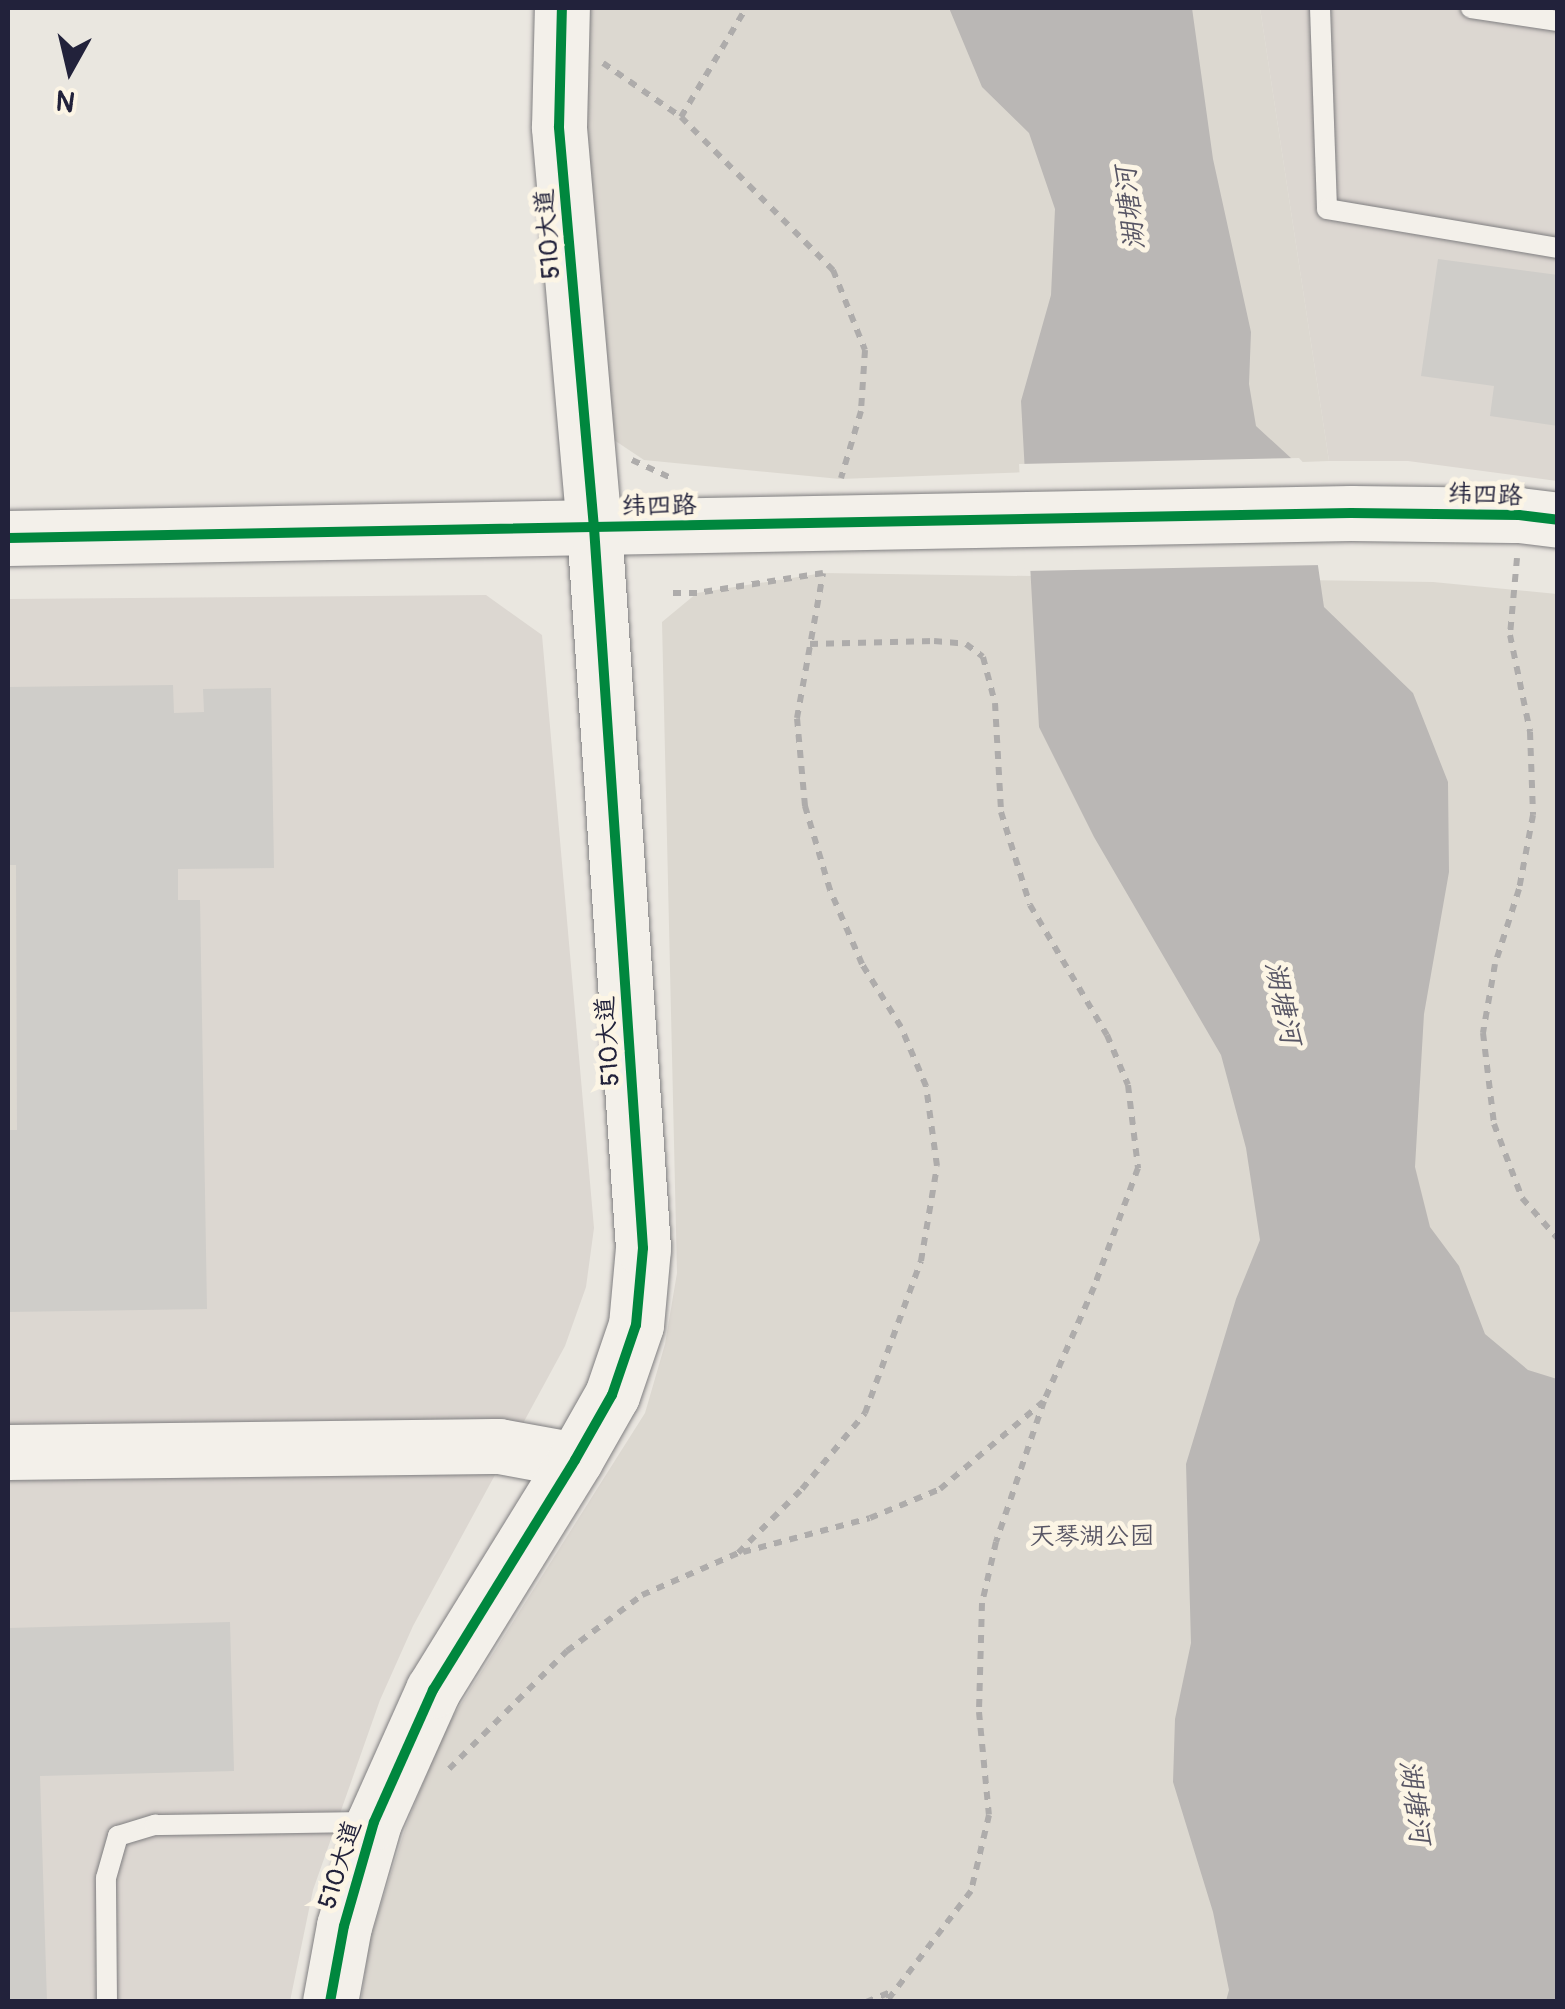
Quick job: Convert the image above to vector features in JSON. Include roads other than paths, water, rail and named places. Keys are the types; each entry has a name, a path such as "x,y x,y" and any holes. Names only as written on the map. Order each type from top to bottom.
{"street":[{"name":"510大道","path":"330,2002 344,1926 374,1822 433,1690 576,1460 612,1395 636,1325 643,1248 594,528 560,127 575,30"},
{"name":"纬四路","path":"8,538 1351,513 1538,518"},
{"path":"8,1452 499,1446 576,1460"}],"lane":[{"path":"1320,8 1326,209 1558,248"},
{"path":"1471,8 1558,21"},
{"path":"108,2002 106,1878 118,1836 154,1825 374,1822"}],"water":[{"name":"湖塘河","path":"949,8 1192,8 1213,159 1251,332 1249,384 1256,426 1304,470 1324,607 1413,693 1448,782 1449,872 1424,1014 1415,1167 1430,1227 1459,1266 1485,1334 1528,1370 1557,1379 1557,2001 1226,2001 1229,1990 1213,1912 1173,1782 1175,1719 1191,1643 1186,1464 1236,1299 1260,1240 1246,1148 1221,1055 1094,837 1039,727 1021,401 1051,295 1055,209 1029,133 982,87"}],"park label":[{"name":"天琴湖公园","path":"1092,1537"}]}
